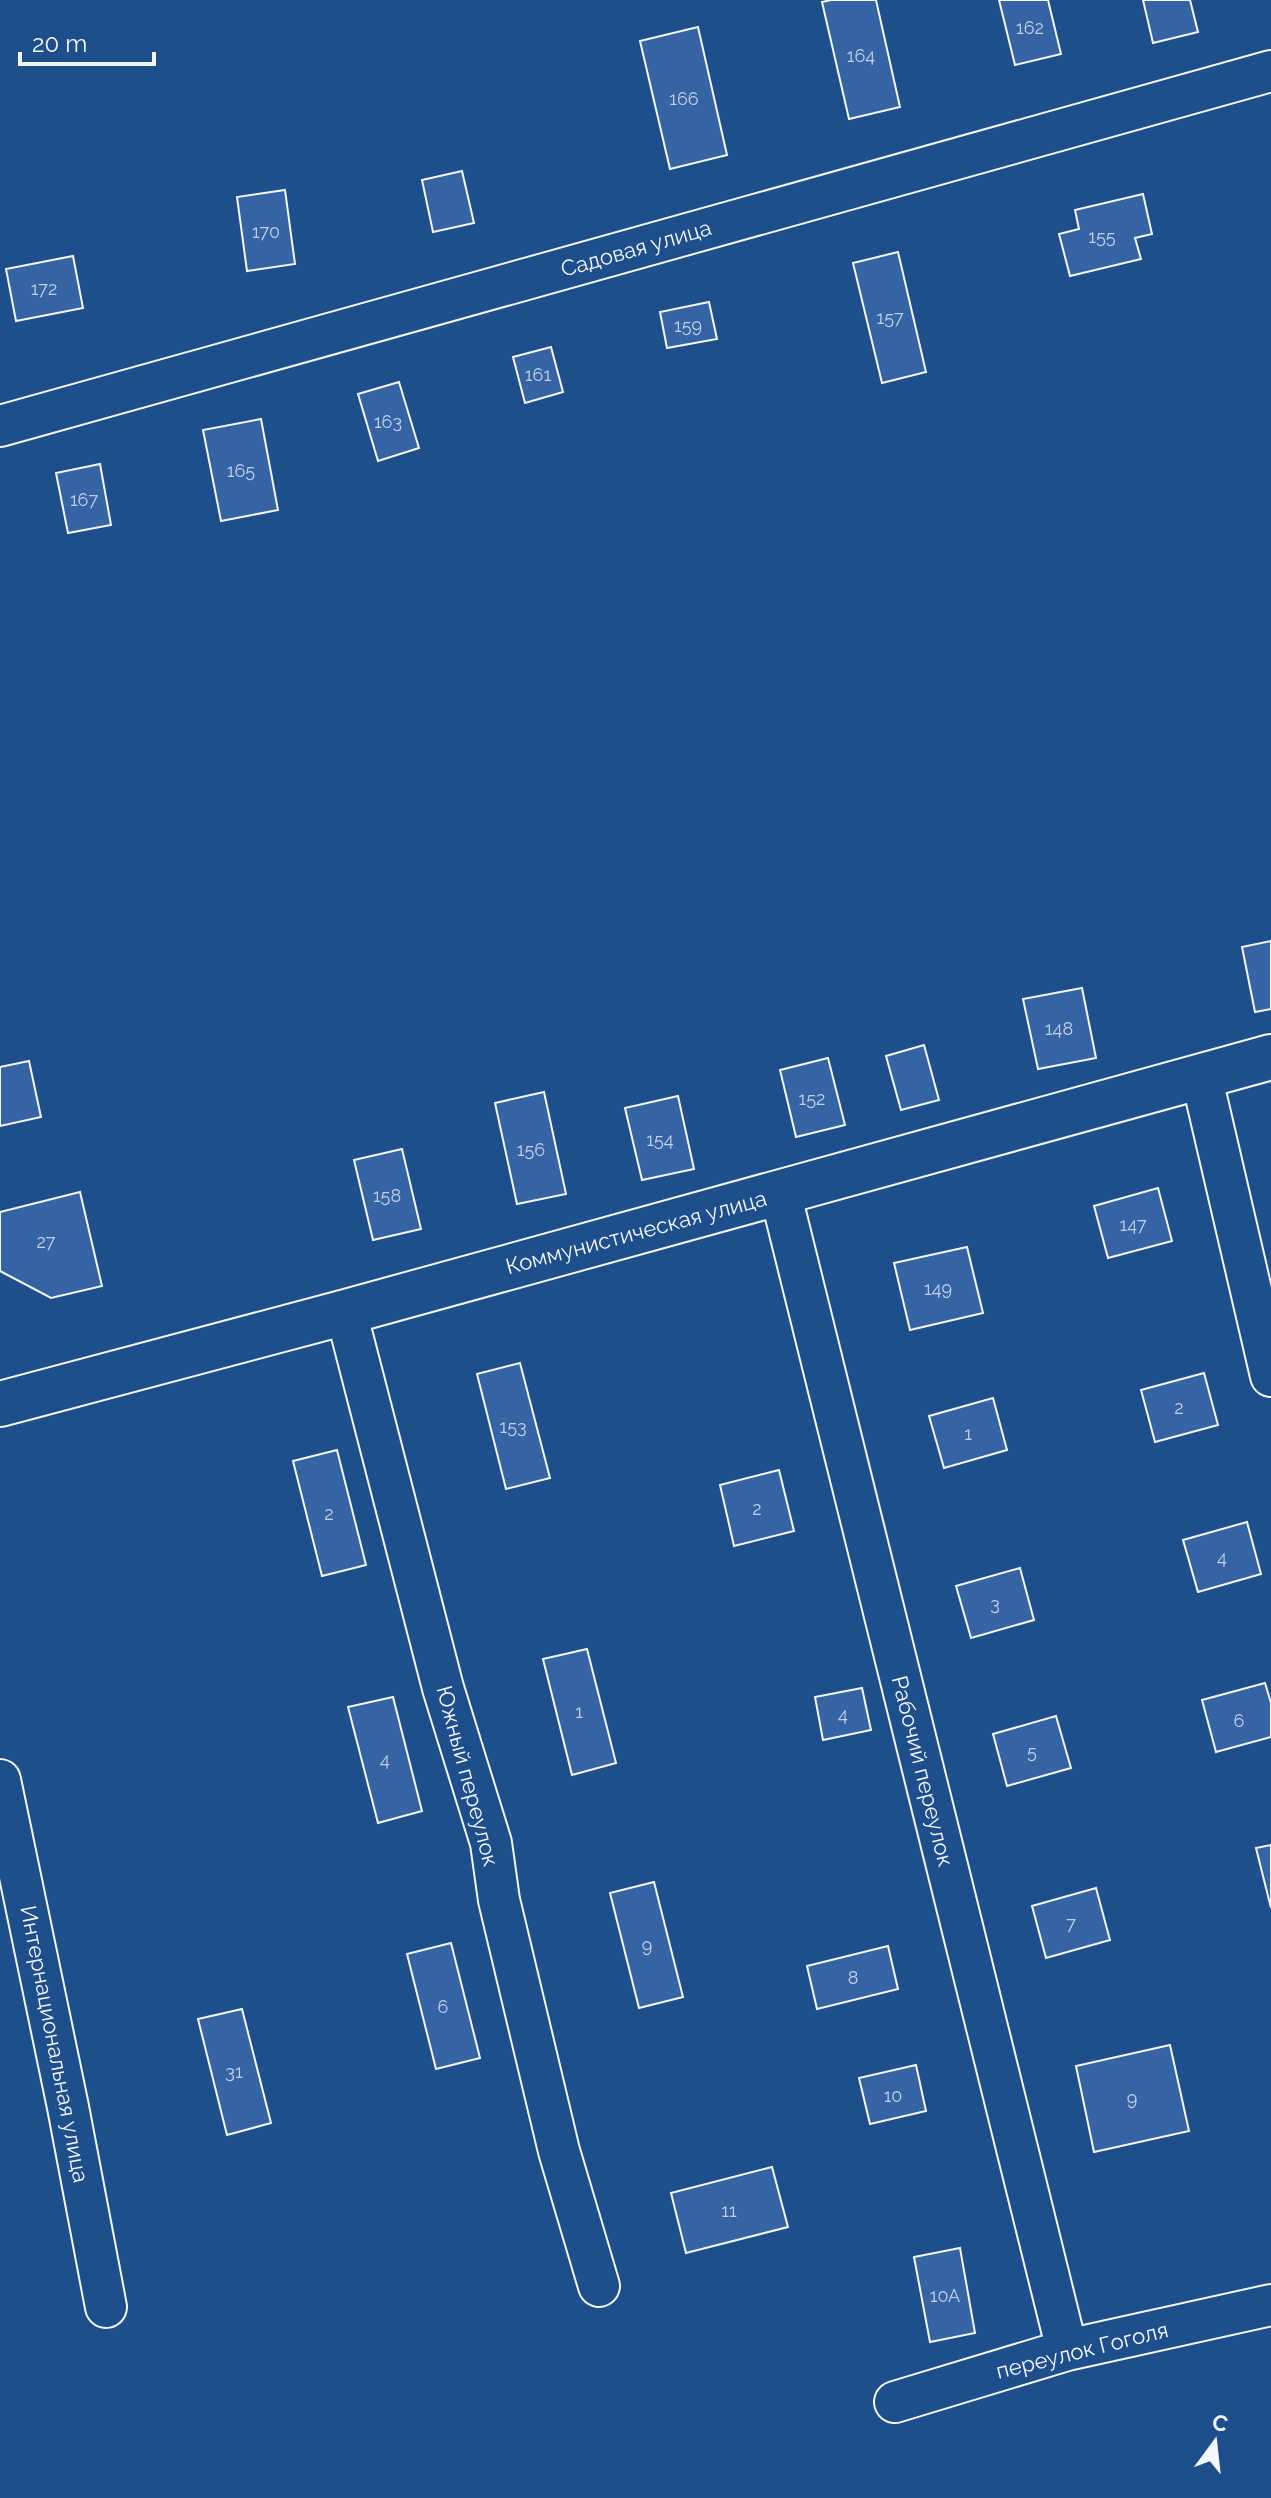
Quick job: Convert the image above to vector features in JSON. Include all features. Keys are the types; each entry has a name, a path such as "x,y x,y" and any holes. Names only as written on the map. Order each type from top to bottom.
{"street":[{"name":"Садовая улица","path":"0,426 1271,71"},
{"name":"Коммунистическая улица","path":"0,1404 1271,1057"},
{"path":"1201,1075 1271,1376"},
{"name":"Рабочий переулок","path":"780,1192 1067,2350"},
{"name":"Южный переулок","path":"346,1312 443,1688 491,1843 499,1900 552,2121 599,2286"},
{"name":"Интернациональная улица","path":"0,1780 106,2307"},
{"name":"переулок Гоголя","path":"895,2402 1067,2350 1271,2305"}],"building":[{"path":"876,0 900,107 849,119 822,2"},
{"path":"999,0 1048,0 1061,54 1015,65"},
{"path":"1143,0 1190,0 1198,32 1153,43"},
{"path":"698,27 727,155 670,169 640,41"},
{"path":"462,171 474,223 433,232 422,180"},
{"path":"285,190 295,264 247,271 237,197"},
{"path":"1143,194 1152,234 1135,238 1141,259 1070,276 1059,234 1079,229 1075,210"},
{"path":"898,252 926,372 882,383 853,263"},
{"path":"73,256 83,308 16,321 6,269"},
{"path":"709,302 717,339 667,348 660,312"},
{"path":"551,347 563,392 525,403 513,357"},
{"path":"399,382 419,448 378,461 358,394"},
{"path":"261,419 278,510 221,521 203,430"},
{"path":"100,464 111,525 68,533 56,473"},
{"path":"1271,941 1271,1009 1255,1012 1242,947"},
{"path":"1082,988 1096,1058 1038,1069 1023,999"},
{"path":"924,1045 939,1100 901,1110 886,1056"},
{"path":"828,1058 845,1125 796,1137 780,1070"},
{"path":"29,1061 41,1117 0,1126 0,1067"},
{"path":"544,1092 566,1194 517,1204 495,1103"},
{"path":"678,1096 694,1169 642,1180 625,1108"},
{"path":"402,1149 421,1229 373,1240 354,1160"},
{"path":"1158,1188 1172,1241 1108,1258 1094,1206"},
{"path":"80,1192 102,1286 51,1298 0,1271 0,1212"},
{"path":"967,1247 983,1313 910,1330 894,1263"},
{"path":"520,1363 550,1478 506,1489 477,1374"},
{"path":"1204,1373 1218,1425 1155,1442 1141,1390"},
{"path":"993,1398 1007,1450 944,1468 929,1416"},
{"path":"337,1450 366,1565 322,1576 293,1461"},
{"path":"779,1470 794,1531 734,1546 720,1485"},
{"path":"1247,1522 1261,1574 1198,1592 1183,1540"},
{"path":"1020,1568 1034,1620 971,1638 956,1586"},
{"path":"587,1649 616,1763 572,1775 543,1659"},
{"path":"1265,1683 1271,1703 1271,1737 1216,1752 1202,1700"},
{"path":"862,1688 871,1730 823,1740 815,1697"},
{"path":"393,1697 422,1811 378,1823 348,1707"},
{"path":"1056,1716 1071,1768 1007,1786 993,1734"},
{"path":"1271,1845 1271,1908 1256,1848"},
{"path":"654,1882 683,1997 639,2008 610,1893"},
{"path":"1096,1888 1110,1940 1046,1958 1032,1906"},
{"path":"451,1943 480,2058 436,2069 407,1954"},
{"path":"888,1946 898,1989 817,2009 807,1966"},
{"path":"242,2009 271,2123 227,2135 198,2019"},
{"path":"1170,2045 1189,2131 1094,2152 1076,2066"},
{"path":"916,2065 926,2111 870,2124 859,2078"},
{"path":"772,2167 788,2227 686,2253 671,2193"},
{"path":"960,2248 975,2333 930,2342 914,2257"}]}
